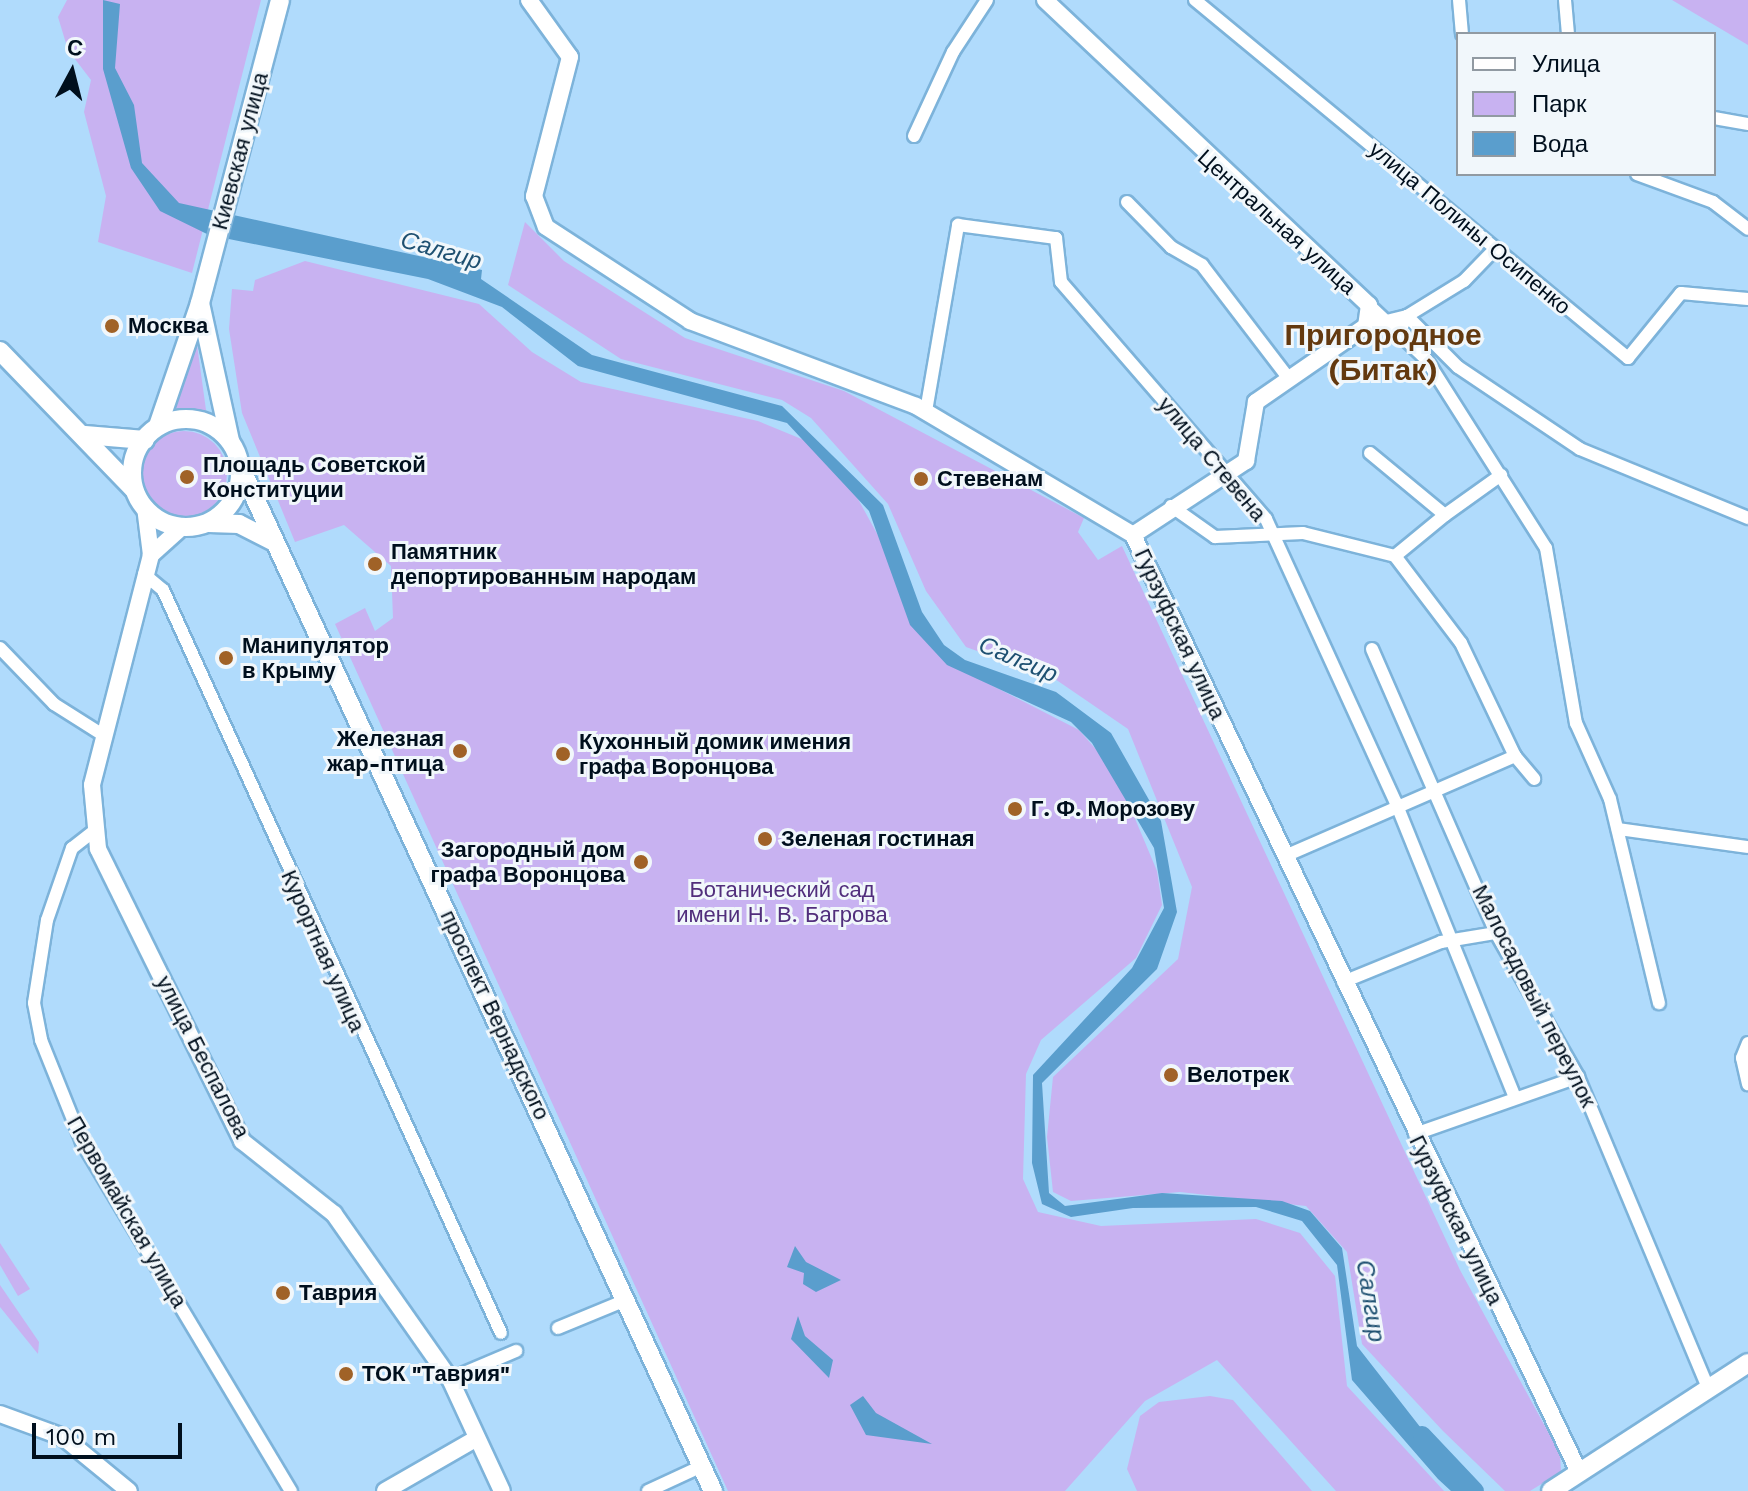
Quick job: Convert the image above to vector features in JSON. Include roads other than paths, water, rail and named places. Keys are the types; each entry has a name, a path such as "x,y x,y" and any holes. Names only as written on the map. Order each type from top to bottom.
{"main road":[{"name":"Киевская улица","path":"158,426 200,303 280,0"},
{"name":"Гурзуфская улица","path":"529,0 570,57 534,196 546,227 690,321 926,411 1133,535 1415,1134 1579,1472"},
{"name":"Центральная улица","path":"1045,0 1369,305"},
{"name":"Киевская улица","path":"200,303 231,443"},
{"path":"1133,535 1171,506 1246,461 1256,402 1287,376 1366,326 1369,305"},
{"path":"0,351 85,435 134,490 145,507 182,527 209,523 239,524 273,541"},
{"path":"134,490 135,458 158,426 200,422 231,443 241,468 232,500 209,523"},
{"path":"85,435 145,440"},
{"name":"проспект Вернадского","path":"241,468 713,1491"},
{"name":"улица Беспалова","path":"145,507 151,555 103,735 90,801 94,831 242,1141 334,1214 450,1379 502,1491"},
{"name":"улица Беспалова","path":"151,555 182,527"},
{"path":"1551,1491 1748,1363"},
{"path":"0,1414 63,1437 129,1491"},
{"path":"385,1491 477,1438"}],"street":[{"path":"914,136 953,52 987,0"},
{"name":"улица Полины Осипенко","path":"1195,0 1628,358 1681,293 1748,299"},
{"path":"1459,0 1462,32"},
{"path":"1565,0 1568,32"},
{"path":"1716,118 1748,124"},
{"path":"1642,176 1713,202 1748,229"},
{"path":"1127,202 1171,247 1202,265 1287,376"},
{"name":"улица Стевена","path":"926,411 958,225 1056,238 1061,282 1224,473 1271,535 1396,803 1515,1097"},
{"path":"1366,326 1407,316 1464,281 1495,249"},
{"name":"Центральная улица","path":"1369,305 1426,359 1546,548 1576,723 1618,829 1624,878 1659,1003"},
{"path":"1399,333 1407,316"},
{"path":"1407,316 1458,367 1580,449 1748,518"},
{"path":"1370,453 1445,515"},
{"path":"1395,556 1501,475"},
{"path":"1171,506 1215,537 1303,533 1395,556 1461,643 1515,756 1534,779"},
{"name":"Курортная улица","path":"144,574 163,590 501,1333"},
{"path":"0,648 54,704 103,735"},
{"name":"Малосадовый переулок","path":"1372,649 1496,933 1578,1077 1708,1388"},
{"path":"1285,856 1396,803 1515,756"},
{"path":"1618,829 1748,847"},
{"name":"Первомайская улица","path":"94,831 72,848 47,920 34,1003 41,1040 82,1142 291,1491"},
{"path":"1343,982 1453,939 1496,933"},
{"path":"1748,1043 1742,1058 1748,1084"},
{"path":"1415,1134 1578,1077"},
{"path":"558,1328 626,1300"},
{"path":"450,1379 516,1351"},
{"path":"648,1491 702,1466"}],"water":[{"path":"103,0 120,4 115,68 134,105 142,163 179,203 482,270 481,279 592,355 782,406 883,505 922,612 944,645 965,660 1056,692 1111,733 1161,821 1177,912 1157,969 1042,1083 1049,1193 1065,1206 1162,1193 1282,1201 1310,1211 1342,1248 1357,1346 1470,1491 1451,1491 1438,1479 1352,1380 1337,1265 1302,1221 1256,1207 1133,1208 1071,1217 1042,1204 1032,1163 1033,1075 1132,968 1164,908 1154,848 1092,743 1071,722 947,665 910,625 869,511 787,423 578,366 502,307 428,279 209,235 160,211 131,168 103,69"},
{"path":"795,1246 806,1262 841,1280 816,1292 803,1284 804,1273 787,1267"},
{"path":"798,1316 805,1336 833,1360 829,1378 791,1339"},
{"path":"863,1396 876,1413 932,1444 866,1435 850,1405"}],"waterway":[{"name":"Салгир","path":"1422,1435 1475,1491"}],"place":[{"name":"Москва","path":"112,326"},
{"name":"Площадь Советской Конституции","path":"187,477"},
{"name":"Стевенам","path":"921,479"},
{"name":"Памятник депортированным народам","path":"375,564"},
{"name":"Манипулятор в Крыму","path":"226,658"},
{"name":"Железная жар-птица","path":"460,751"},
{"name":"Кухонный домик имения графа Воронцова","path":"563,754"},
{"name":"Г. Ф. Морозову","path":"1015,809"},
{"name":"Зеленая гостиная","path":"765,839"},
{"name":"Загородный дом графа Воронцова","path":"641,862"},
{"name":"Велотрек","path":"1171,1075"},
{"name":"Таврия","path":"283,1293"},
{"name":"ТОК \"Таврия\"","path":"346,1374"}],"district":[{"name":"Пригородное (Битак)","path":"1383,352"}],"park label":[{"name":"Ботанический сад имени Н. В. Багрова","path":"782,902"}]}
